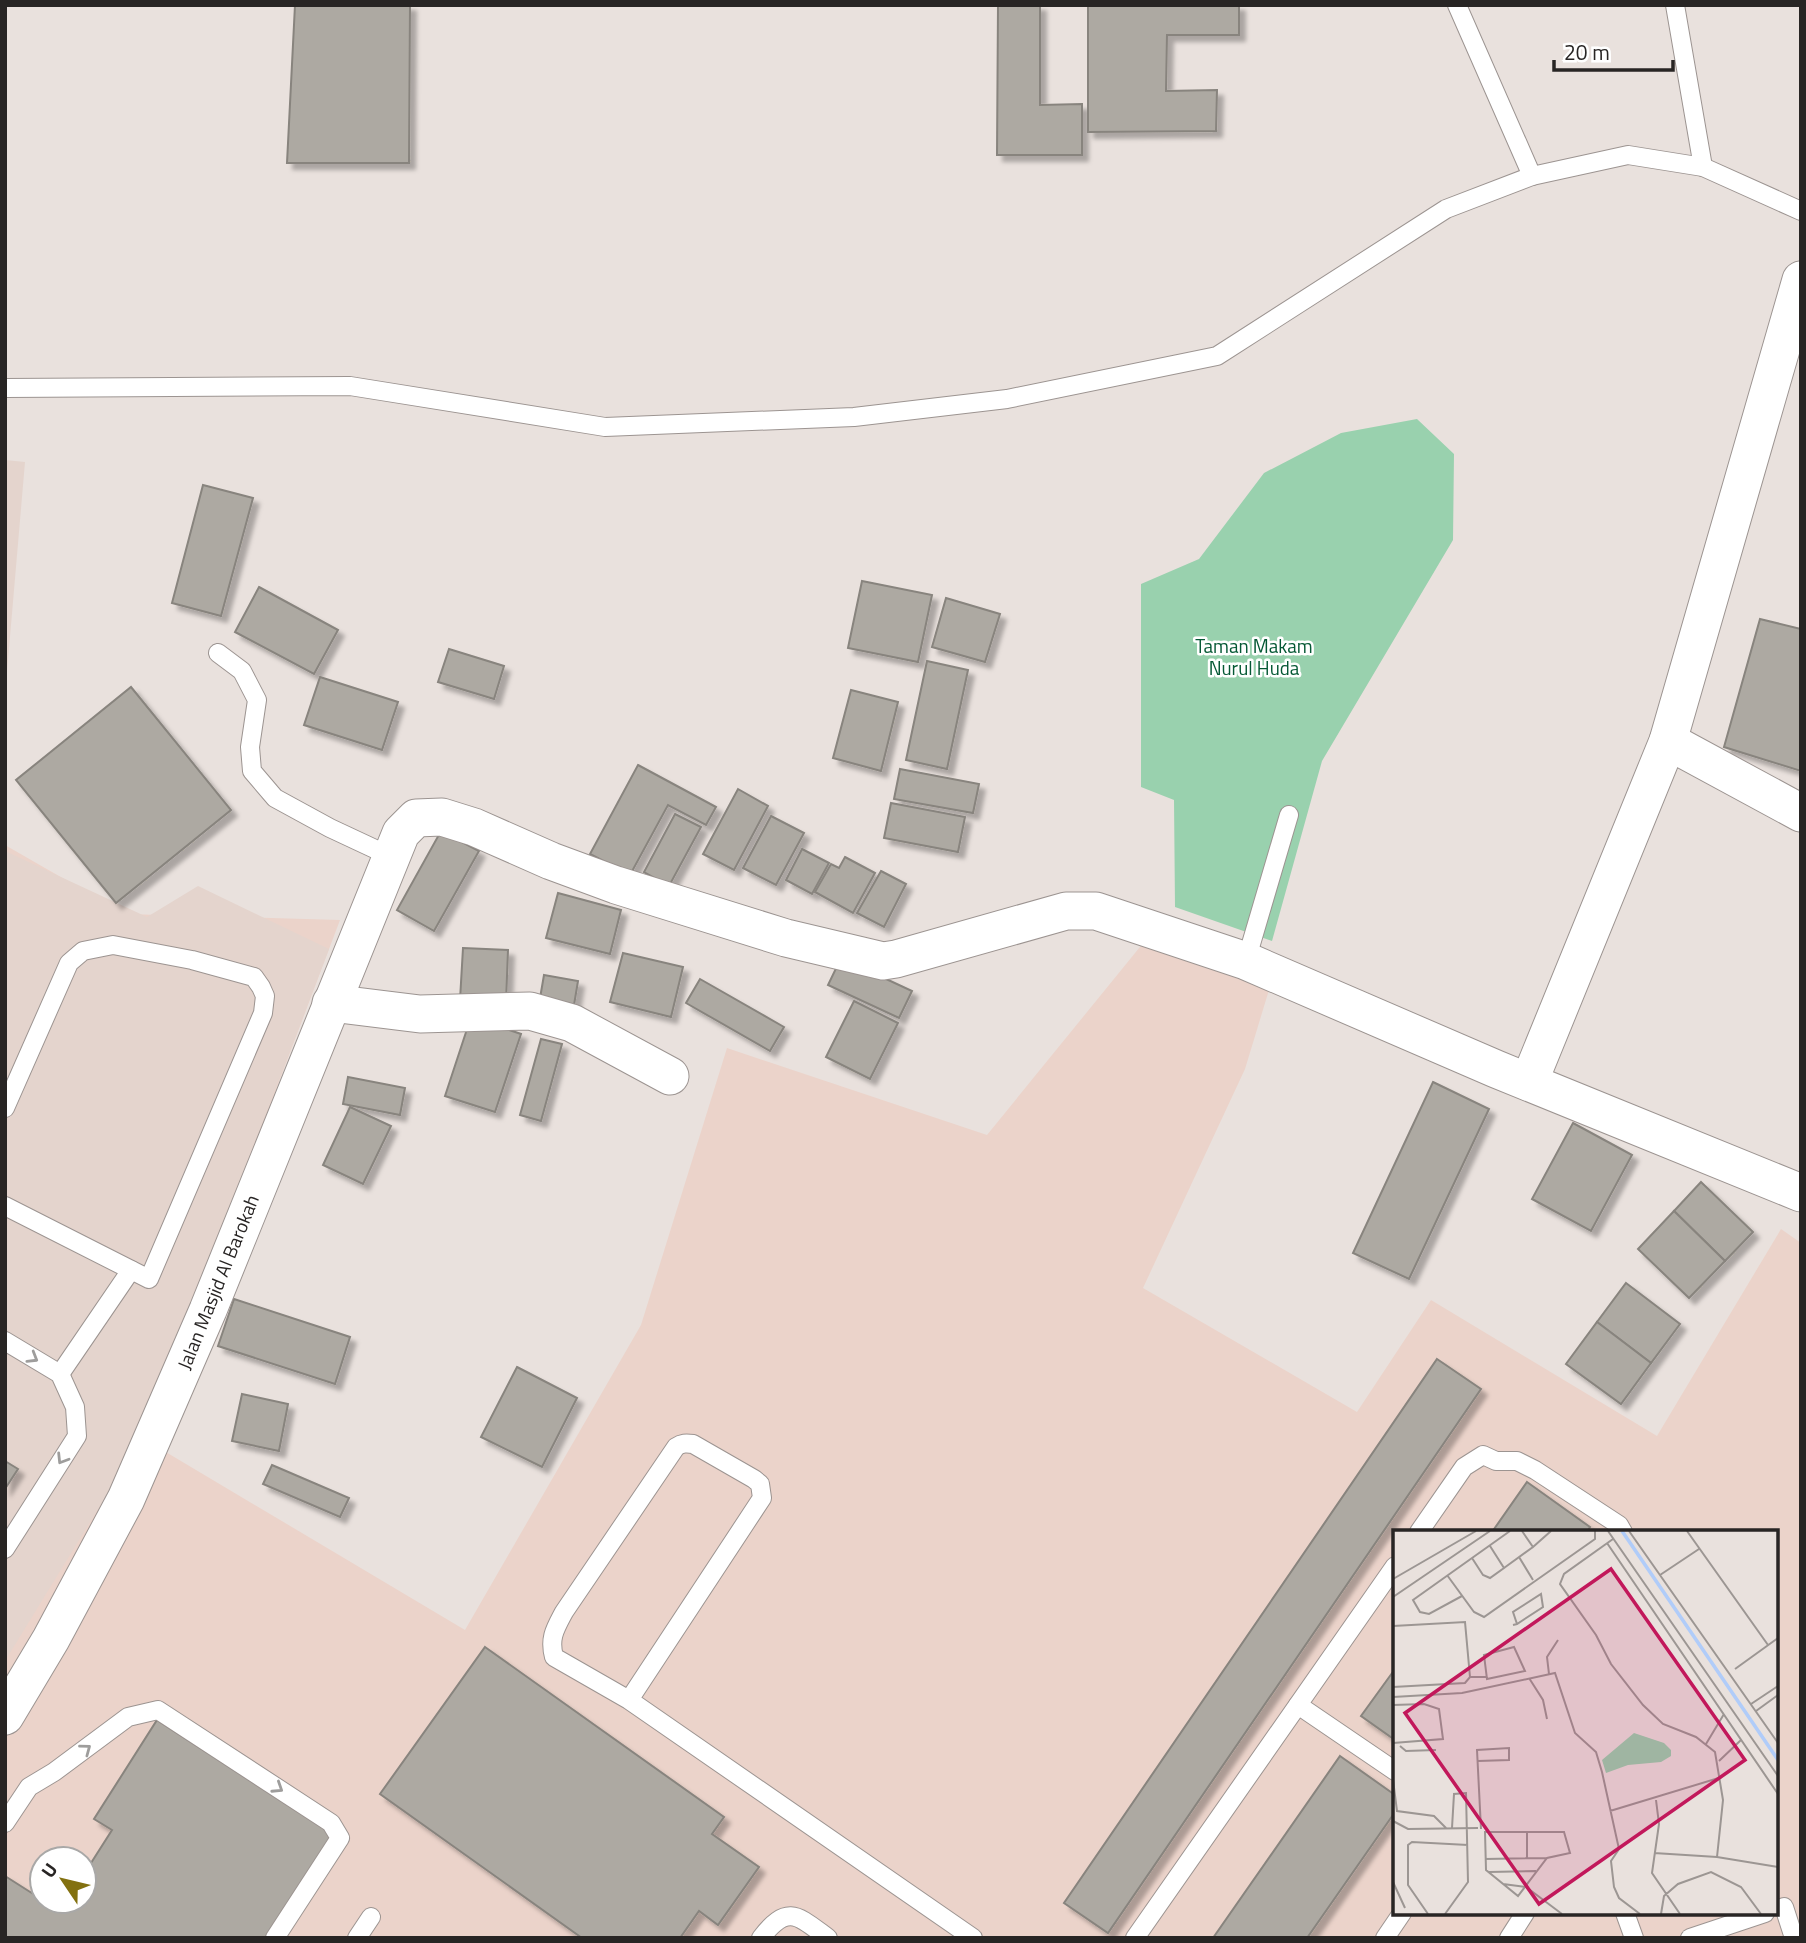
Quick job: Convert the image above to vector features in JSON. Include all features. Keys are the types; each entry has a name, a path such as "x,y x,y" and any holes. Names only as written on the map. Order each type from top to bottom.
{"street":[{"path":"1529,1082 1668,741 1801,280"},
{"path":"1668,741 1801,813"},
{"path":"396,845 416,818 442,817 474,827 551,861 616,884 786,938 883,961 1066,911 1096,911 1246,961 1529,1082 1801,1193"},
{"name":"Jalan Masjid Al Barokah","path":"5,1716 51,1639 127,1499 208,1310 396,845"},
{"path":"331,1003 420,1014 530,1011 572,1023 670,1076"}],"lane":[{"path":"1457,5 1532,176"},
{"path":"1675,5 1703,167"},
{"path":"5,388 351,387 606,427 854,417 1007,399 1217,356 1446,209 1532,176 1628,155 1703,167 1801,211"},
{"path":"218,653 242,671 257,700 250,747 252,771 275,798 330,828 396,845"},
{"path":"1246,961 1289,815"},
{"path":"5,1108 69,963 83,951 113,944 192,960 254,977 261,986 265,996 263,1013 149,1279 5,1206"},
{"path":"60,1374 131,1270"},
{"path":"5,1341 60,1374 75,1407 77,1436 5,1549"},
{"path":"629,1700 762,1497 760,1484 754,1479 693,1444 681,1443 676,1447 564,1612 553,1633 554,1657 629,1700 972,1938"},
{"path":"1420,1530 1464,1467 1483,1455 1496,1461 1517,1461 1535,1470 1619,1525 1622,1530"},
{"path":"1135,1938 1393,1569"},
{"path":"1298,1705 1393,1770"},
{"path":"5,1823 29,1787 54,1772 128,1717 158,1710 331,1823 340,1838 275,1938"},
{"path":"1787,1906 1794,1938"},
{"path":"1385,1938 1401,1915"},
{"path":"1509,1938 1524,1915"},
{"path":"1626,1915 1634,1938"},
{"path":"1690,1938 1759,1915"},
{"path":"761,1938 780,1918 791,1916 802,1919 828,1938"},
{"path":"357,1938 371,1917"}],"shaded area":[{"path":"5,460 25,462 5,695"},
{"path":"5,845 125,914 340,920 144,1439 465,1630 641,1325 727,1048 987,1135 1144,942 1272,980 1245,1069 1143,1288 1357,1412 1431,1300 1657,1436 1781,1229 1801,1243 1801,1938 5,1938"},
{"path":"5,851 147,917 198,886 329,949 175,1352 111,1488 5,1661"}],"green space":[{"name":"Taman Makam Nurul Huda","path":"1417,419 1454,454 1453,540 1322,761 1272,941 1175,907 1174,800 1141,787 1141,584 1199,559 1264,473 1341,433"}],"building":[{"path":"295,5 410,5 409,163 287,163"},
{"path":"998,5 1040,5 1040,105 1082,104 1082,155 997,155"},
{"path":"1088,5 1239,5 1239,35 1167,35 1166,91 1217,90 1216,131 1088,132"},
{"path":"203,485 253,498 221,616 172,603"},
{"path":"862,581 932,595 918,662 848,648"},
{"path":"259,587 338,630 314,674 235,632"},
{"path":"946,598 1000,614 985,662 932,647"},
{"path":"1760,619 1801,629 1801,771 1724,747"},
{"path":"449,649 504,666 494,699 438,682"},
{"path":"927,661 968,670 947,769 906,760"},
{"path":"320,677 398,702 382,750 304,725"},
{"path":"131,687 231,810 116,903 16,780"},
{"path":"851,690 898,702 881,771 833,758"},
{"path":"638,765 716,807 706,825 668,805 630,875 590,854"},
{"path":"900,769 979,784 973,813 894,799"},
{"path":"738,789 768,806 734,870 703,854"},
{"path":"891,803 965,817 958,852 884,838"},
{"path":"675,814 701,827 669,886 644,872"},
{"path":"771,816 804,833 776,885 743,868"},
{"path":"441,831 479,851 434,931 397,910"},
{"path":"802,849 829,863 812,894 786,880"},
{"path":"845,857 875,873 853,913 815,892 831,864 839,868"},
{"path":"881,871 906,884 884,927 857,913"},
{"path":"558,893 621,910 610,954 546,938"},
{"path":"463,948 508,950 506,1002 460,1000"},
{"path":"623,953 683,967 671,1017 610,1002"},
{"path":"841,958 912,991 899,1018 828,985"},
{"path":"544,975 578,981 573,1011 539,1004"},
{"path":"700,979 784,1027 770,1051 686,1003"},
{"path":"854,1001 898,1023 870,1079 826,1057"},
{"path":"471,1017 521,1034 495,1112 445,1096"},
{"path":"541,1039 562,1044 541,1121 520,1115"},
{"path":"348,1077 405,1088 400,1115 343,1104"},
{"path":"1433,1082 1489,1109 1409,1279 1353,1253"},
{"path":"350,1107 391,1126 363,1184 323,1165"},
{"path":"1573,1123 1632,1155 1591,1231 1532,1199"},
{"path":"1701,1182 1753,1232 1725,1261 1674,1211"},
{"path":"1674,1211 1725,1261 1689,1298 1638,1249"},
{"path":"1626,1283 1680,1324 1651,1363 1597,1322"},
{"path":"234,1299 350,1337 335,1384 218,1346"},
{"path":"1597,1322 1651,1363 1621,1404 1566,1364"},
{"path":"1437,1359 1481,1389 1108,1933 1064,1903"},
{"path":"517,1367 577,1398 542,1467 481,1437"},
{"path":"242,1394 288,1404 279,1451 232,1441"},
{"path":"5,1461 18,1469 5,1489"},
{"path":"272,1465 349,1498 340,1517 263,1484"},
{"path":"1527,1482 1590,1527 1588,1530 1493,1530"},
{"path":"485,1647 724,1817 712,1834 759,1867 718,1925 699,1911 680,1938 582,1938 380,1794"},
{"path":"1393,1672 1393,1739 1361,1716"},
{"path":"157,1720 336,1836 269,1938 5,1938 5,1876 28,1891 28,1915 98,1915 98,1852 112,1830 94,1819"},
{"path":"1340,1756 1393,1794 1393,1815 1307,1938 1213,1938"}]}
